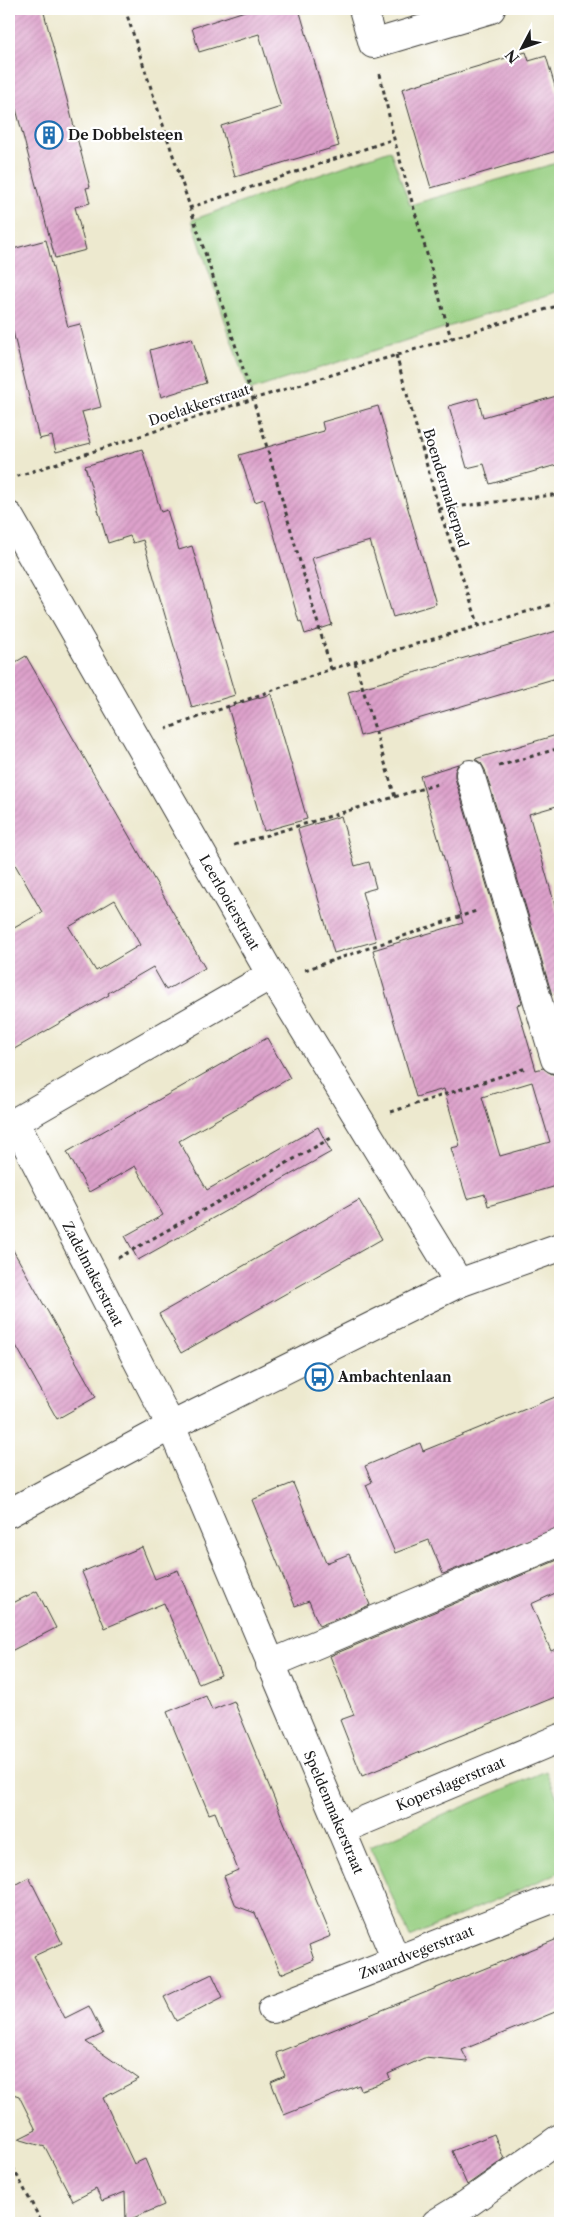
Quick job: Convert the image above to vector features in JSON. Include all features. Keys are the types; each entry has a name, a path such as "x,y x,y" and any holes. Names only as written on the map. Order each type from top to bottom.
{"street":[{"path":"363,9 374,44 491,9"},
{"name":"Leerlooierstraat","path":"9,516 272,978 459,1283"},
{"path":"470,774 557,1058"},
{"name":"Zadelmakerstraat","path":"171,1426 12,1117 272,978"},
{"path":"9,1513 171,1426 459,1283 560,1247"},
{"name":"Speldenmakerstraat","path":"171,1426 396,1960"},
{"path":"270,1664 560,1542"},
{"name":"Koperslagerstraat","path":"341,1830 560,1738"},
{"name":"Zwaardvegerstraat","path":"272,2009 560,1896"},
{"path":"436,2223 467,2204 560,2138"}],"path":[{"path":"125,9 253,399 331,669"},
{"path":"374,44 394,139 451,338"},
{"path":"189,208 394,139"},
{"name":"Doelakkerstraat","path":"9,479 253,399 560,305"},
{"name":"Boendermakerpad","path":"396,355 439,509 479,626"},
{"path":"439,509 560,494"},
{"path":"136,740 331,669 560,602"},
{"path":"355,662 395,797"},
{"path":"202,855 560,748"},
{"path":"272,978 508,900"},
{"path":"93,1272 360,1122 557,1058"},
{"path":"9,2160 42,2223"}],"green space":[{"path":"390,150 410,205 560,162 560,291 248,391 192,220"},
{"path":"546,1771 560,1804 560,1872 410,1937 370,1847"}],"building":[{"name":"De Dobbelsteen","path":"9,9 43,9 90,187 86,188 90,203 75,207 86,250 55,258 9,82"},
{"path":"251,9 299,9 339,146 235,177 221,126 281,107 259,34 199,52 192,28"},
{"path":"526,52 529,61 546,56 560,103 560,150 431,188 402,89"},
{"path":"46,240 68,327 80,324 101,407 82,412 91,443 56,452 52,436 39,439 9,315 9,250"},
{"path":"192,338 206,383 161,397 150,350"},
{"path":"560,395 560,464 490,484 484,464 467,468 449,406 478,398 483,417"},
{"path":"378,406 436,604 393,617 370,541 312,558 332,625 305,634 301,621 299,622 264,499 255,502 239,455 324,431 322,422"},
{"path":"142,449 161,512 167,510 179,550 192,546 235,695 192,708 143,540 133,543 130,536 108,543 85,466"},
{"path":"560,630 560,677 360,736 348,692"},
{"path":"26,656 205,968 166,990 153,967 108,993 109,995 9,1052 9,931 42,912 9,854 9,666","holes":["115,900 140,945 96,971 69,927"]},
{"path":"271,694 307,819 264,831 228,707"},
{"path":"560,734 560,805 529,814 560,923 560,992 552,995 485,770 481,763 475,759"},
{"path":"458,764 455,778 522,1003 517,1005 536,1070 543,1068 552,1074 560,1074 560,1185 488,1206 485,1194 467,1199 451,1148 460,1146 444,1089 416,1097 373,950 463,923 420,776","holes":["532,1082 550,1142 500,1156 482,1097"]},
{"path":"341,816 355,866 369,862 376,888 362,892 376,941 334,953 298,829"},
{"path":"267,1038 290,1078 179,1141 207,1190 318,1127 331,1152 138,1260 125,1236 163,1215 135,1166 89,1192 67,1152"},
{"path":"359,1200 382,1239 181,1353 159,1314"},
{"path":"9,1243 96,1397 57,1419 9,1333"},
{"path":"560,1395 560,1527 443,1574 429,1540 395,1553 366,1485 372,1482 365,1466 420,1443 423,1451"},
{"path":"293,1483 326,1563 349,1554 370,1605 319,1626 309,1601 295,1606 252,1500"},
{"path":"142,1547 155,1579 178,1570 221,1675 199,1684 164,1603 105,1628 82,1572"},
{"path":"560,1559 560,1591 531,1604 551,1651 560,1647 560,1695 362,1776 340,1720 354,1715 330,1656"},
{"path":"37,1591 56,1628 9,1652 9,1605"},
{"path":"206,1696 212,1710 234,1701 331,1936 309,1945 314,1960 281,1974 255,1913 236,1906 224,1876 238,1870 215,1812 209,1814 167,1712"},
{"path":"29,1877 62,1943 34,1956 65,2018 89,2006 103,2034 86,2042 139,2079 103,2098 134,2164 145,2159 164,2205 126,2221 125,2192 102,2201 96,2189 73,2201 45,2147 18,2139 36,2130 19,2096 13,2094 9,2086 9,1888"},
{"path":"560,1938 560,2010 462,2050 468,2062 424,2058 388,2074 390,2079 376,2085 361,2090 359,2085 284,2115 271,2082 285,2076 276,2053"},
{"path":"212,1974 223,1997 176,2021 164,1997"},
{"path":"494,2134 504,2159 467,2185 452,2151"}],"place":[{"name":"De Dobbelsteen","path":"49,135"},
{"name":"Ambachtenlaan","path":"319,1377"}]}
